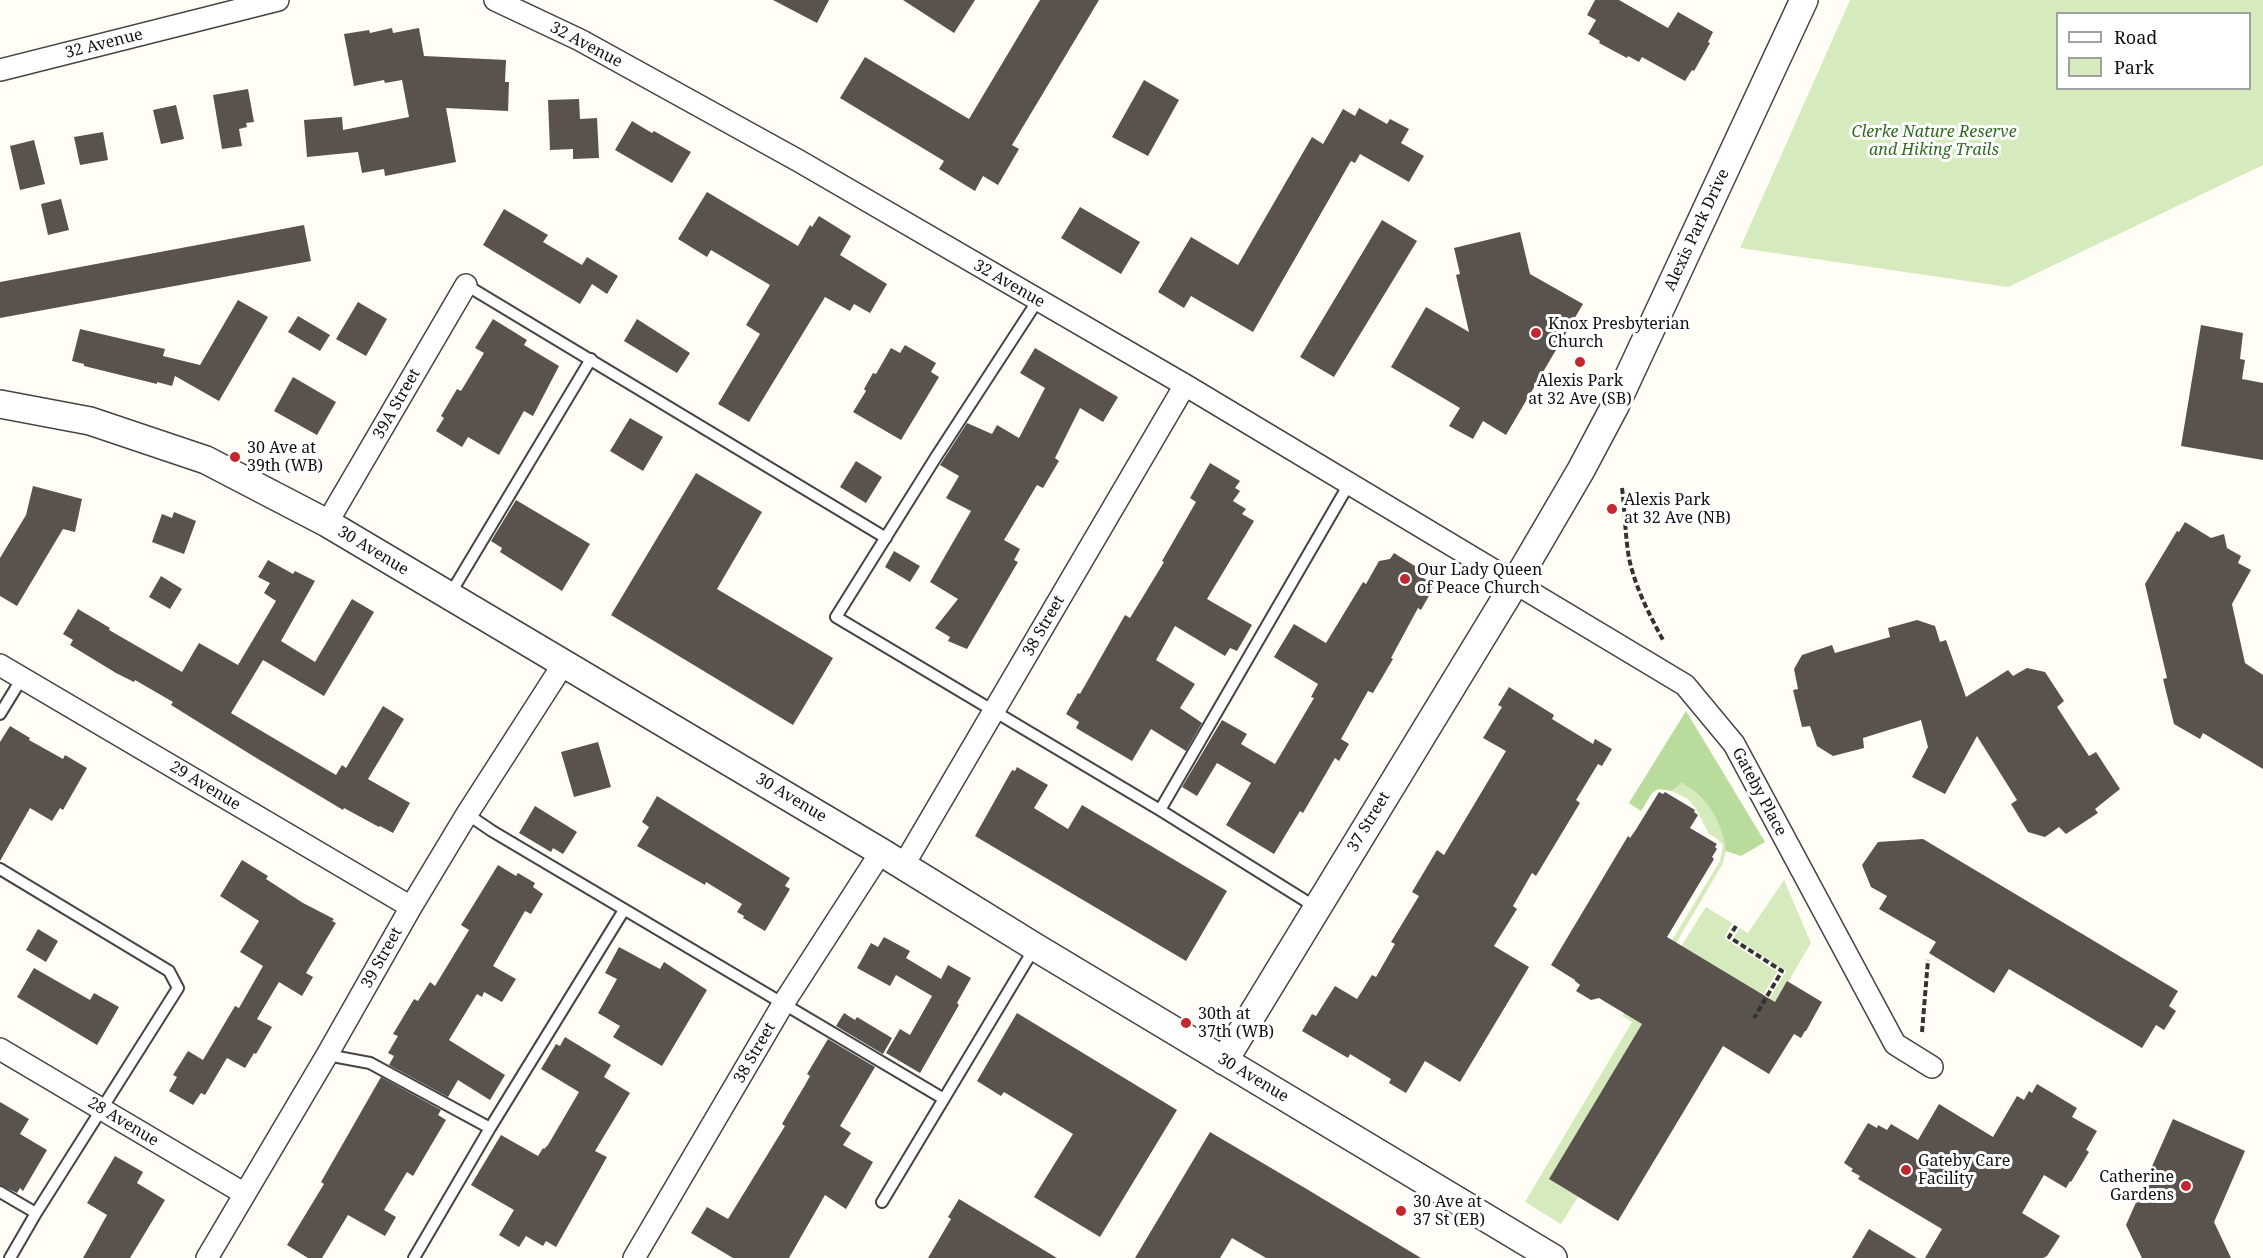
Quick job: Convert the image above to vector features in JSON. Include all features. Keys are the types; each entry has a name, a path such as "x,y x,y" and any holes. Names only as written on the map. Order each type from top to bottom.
{"street":[{"name":"32 Avenue","path":"0,70 278,0"},
{"name":"32 Avenue","path":"495,0 590,45 799,161 1185,385 1515,583"},
{"name":"Alexis Park Drive","path":"1515,583 1581,470 1615,406 1804,0"},
{"name":"39A Street","path":"327,523 466,285"},
{"name":"38 Street","path":"634,1258 783,1004 892,859 994,711 1185,385"},
{"name":"30 Avenue","path":"0,404 90,421 206,460 327,523 892,859 1553,1258"},
{"name":"37 Street","path":"1224,1061 1515,583"},
{"name":"Gateby Place","path":"1515,583 1686,685 1734,744 1895,1044 1932,1067"},
{"name":"39 Street","path":"207,1258 411,907 467,814 564,663"},
{"name":"29 Avenue","path":"0,665 411,907"},
{"name":"28 Avenue","path":"0,1049 245,1194"}],"lane":[{"path":"466,285 886,538"},
{"path":"1038,300 836,617 1160,810 1317,908"},
{"path":"448,597 591,359"},
{"path":"1160,810 1349,484"},
{"path":"0,714 22,678"},
{"path":"467,814 624,910 944,1099"},
{"path":"0,869 169,971 178,988 10,1258"},
{"path":"414,1258 490,1128 624,910"},
{"path":"882,1202 1035,947"},
{"path":"327,1055 370,1063 490,1128"},
{"path":"0,1192 36,1213"}],"path":[{"path":"1622,488 1629,558 1633,575 1641,597 1663,640"},
{"path":"1736,926 1729,937 1782,971 1754,1018"},
{"path":"1922,1032 1928,960"}],"green space":[{"name":"Clerke Nature Reserve and Hiking Trails","path":"1850,0 2263,0 2263,165 2008,287 1740,248"},
{"path":"1686,711 1765,842 1741,856 1726,851 1721,830 1712,811 1699,795 1681,783 1672,791 1658,789 1652,793 1641,811 1629,803"},
{"path":"1681,783 1697,794 1713,812 1724,832 1726,852 1722,865 1665,962 1670,964 1706,907 1732,923 1724,938 1777,972 1763,995 1549,1179 1578,1197 1561,1224 1525,1202 1632,1022 1622,1016 1629,1005 1632,1006 1720,861 1723,845 1709,834 1695,807 1688,799 1672,791"},
{"path":"1784,880 1811,943 1744,1057 1737,1053 1786,971 1734,937 1740,928 1748,933"}],"building":[{"path":"773,0 829,0 817,23"},
{"path":"903,0 975,0 954,33"},
{"path":"1040,0 1099,0 1012,145 1019,149 998,185 983,176 975,191 939,169 944,161 840,98 865,57 969,119"},
{"path":"1595,0 1619,0 1668,28 1678,12 1713,32 1708,42 1710,43 1694,71 1692,70 1685,81 1642,57 1639,62 1628,56 1627,58 1599,43 1600,41 1588,34 1596,20 1587,15"},
{"path":"392,28 393,33 419,28 424,56 506,60 505,82 509,82 508,111 446,108 456,162 385,176 384,169 362,173 358,152 307,157 304,120 342,117 343,130 409,117 402,80 385,83 384,80 354,86 344,34 369,30 370,33"},
{"path":"1144,80 1179,100 1148,156 1112,137"},
{"path":"248,89 254,122 246,123 247,127 239,129 242,146 222,149 213,95"},
{"path":"579,99 580,119 597,118 599,158 573,159 573,149 550,150 548,100"},
{"path":"176,105 184,139 161,144 153,110"},
{"path":"1359,108 1387,124 1390,119 1409,129 1401,143 1424,156 1409,182 1360,154 1355,163 1351,161 1253,332 1191,296 1184,308 1158,292 1191,237 1238,265 1312,137 1323,144 1343,109 1355,116"},
{"path":"632,121 691,152 672,183 615,150"},
{"path":"103,132 108,160 80,165 74,137"},
{"path":"34,140 45,184 20,190 10,146"},
{"path":"707,192 798,246 810,225 812,227 819,216 851,236 840,255 887,284 870,313 854,304 850,311 825,297 749,422 718,404 760,334 746,325 770,285 711,250 707,257 678,239"},
{"path":"61,199 69,230 48,235 41,204"},
{"path":"1080,207 1140,242 1121,274 1061,238"},
{"path":"504,209 548,235 543,242 582,265 587,257 618,276 607,294 592,284 580,304 483,245"},
{"path":"1382,220 1417,241 1334,377 1300,357"},
{"path":"304,225 311,261 0,318 0,282"},
{"name":"Knox Presbyterian Church","path":"1520,232 1530,274 1583,304 1506,435 1483,421 1473,439 1449,426 1460,408 1391,367 1426,307 1469,332 1456,275 1460,274 1454,248"},
{"path":"238,300 268,317 219,401 175,376 172,386 157,382 157,384 72,361 80,329 165,349 163,356 200,365"},
{"path":"358,302 387,319 366,356 336,339"},
{"path":"298,316 330,335 320,351 288,332"},
{"path":"493,319 527,340 524,345 559,366 533,416 524,411 499,455 468,437 462,447 436,431 444,418 441,416 457,389 461,391 484,353 475,348"},
{"path":"637,319 690,353 677,373 624,341"},
{"path":"2201,325 2243,333 2240,359 2245,360 2242,379 2263,383 2263,460 2181,446"},
{"path":"905,345 936,363 931,372 939,377 901,440 853,412 866,391 864,389 873,373 876,374 891,348 900,353"},
{"path":"1035,348 1118,397 1103,422 1080,408 1055,458 1059,461 1043,488 1037,485 1004,540 1020,549 1014,560 1018,562 967,649 948,641 950,637 935,628 958,599 930,582 971,511 946,498 959,476 940,465 967,423 992,434 997,425 1019,438 1045,388 1020,373"},
{"path":"293,377 336,402 317,435 274,411"},
{"path":"630,418 663,437 643,471 610,451"},
{"path":"856,461 882,477 866,503 840,487"},
{"path":"1210,463 1240,481 1235,488 1240,491 1233,501 1246,509 1242,514 1254,521 1207,599 1252,625 1237,651 1230,648 1225,656 1175,626 1156,660 1195,684 1180,708 1202,723 1186,751 1151,729 1132,761 1076,728 1079,722 1066,714 1125,615 1130,618 1164,562 1162,561 1196,502 1190,498"},
{"path":"696,473 762,512 717,589 833,658 793,725 611,615"},
{"path":"33,486 82,499 75,532 63,529 17,606 0,596 0,558 26,515"},
{"path":"516,500 590,544 562,591 500,552 502,548 491,541"},
{"path":"174,512 196,521 184,554 152,542 162,514 172,518"},
{"path":"2185,522 2211,538 2224,534 2227,548 2241,556 2238,563 2251,570 2232,604 2245,663 2263,675 2263,769 2203,733 2200,739 2174,724 2163,679 2167,678 2145,584 2177,531 2179,532"},
{"path":"894,551 920,566 910,582 885,567"},
{"path":"1394,553 1423,571 1420,576 1435,585 1421,610 1418,608 1373,693 1368,691 1341,739 1349,744 1339,761 1335,758 1303,813 1300,811 1274,854 1226,825 1251,783 1217,763 1197,796 1182,787 1222,720 1247,734 1241,744 1275,764 1314,698 1311,697 1318,684 1274,657 1294,624 1326,643 1363,582 1366,584 1379,561 1390,559"},
{"path":"268,560 293,574 295,571 315,581 281,641 315,662 352,599 374,612 324,696 263,660 231,713 336,775 342,765 346,768 383,706 404,719 368,779 410,803 393,833 344,808 343,810 258,759 171,705 173,702 135,680 134,682 116,673 70,645 73,640 63,634 78,609 110,628 109,630 182,672 199,643 238,665 276,601 264,593 270,583 258,577"},
{"path":"161,576 182,589 170,609 149,597"},
{"path":"1917,620 1935,626 1940,642 1946,640 1966,697 2008,670 2013,676 2027,668 2045,672 2064,701 2057,707 2089,756 2096,752 2120,789 2095,809 2098,813 2066,834 2059,827 2045,837 2028,832 2011,804 2017,800 1977,736 1945,794 1912,777 1928,747 1921,720 1863,738 1864,748 1833,756 1817,746 1810,726 1802,727 1793,690 1798,689 1794,669 1802,655 1832,645 1835,653 1890,637 1888,628"},
{"path":"1509,687 1554,715 1552,719 1593,744 1595,739 1612,749 1602,766 1598,764 1576,800 1580,803 1536,876 1532,873 1513,906 1517,909 1494,946 1529,967 1460,1082 1425,1061 1406,1093 1389,1083 1391,1079 1350,1054 1348,1058 1302,1031 1312,1014 1316,1016 1335,986 1357,999 1372,975 1376,977 1395,944 1391,942 1419,896 1412,892 1437,850 1444,855 1506,751 1483,738 1502,707 1498,705"},
{"path":"10,726 30,738 29,740 63,759 65,755 87,768 63,810 60,808 52,821 30,808 0,861 0,742"},
{"path":"598,742 611,787 574,797 561,752"},
{"path":"1017,767 1048,785 1034,808 1068,829 1082,805 1227,891 1186,961 975,836 1012,770 1015,771"},
{"path":"1659,792 1663,794 1665,792 1695,810 1694,812 1698,815 1690,828 1717,844 1712,857 1714,859 1667,937 1775,1002 1787,981 1822,1002 1801,1038 1794,1034 1769,1074 1723,1046 1618,1221 1549,1179 1642,1024 1599,998 1591,1000 1576,991 1580,985 1551,965 1628,836 1630,838 1635,831"},
{"path":"657,796 790,878 785,886 790,889 765,931 737,912 742,904 706,882 705,885 637,846 649,827 642,822"},
{"path":"535,806 577,832 563,854 553,848 551,852 519,833"},
{"path":"1923,839 2178,991 2169,1006 2176,1011 2164,1030 2156,1025 2142,1048 2009,969 1994,993 1929,953 1936,942 1879,909 1887,896 1871,887 1862,865 1878,842"},
{"path":"242,860 268,876 266,879 303,903 334,919 332,921 336,923 306,973 313,977 302,996 279,982 257,1019 272,1027 256,1054 254,1053 245,1068 227,1058 205,1095 201,1093 193,1105 169,1091 177,1077 173,1075 188,1051 203,1060 235,1006 239,1008 263,966 240,952 259,921 220,896"},
{"path":"498,865 516,876 518,873 535,883 533,887 543,894 531,914 525,911 493,966 516,979 502,1002 484,992 482,997 477,994 449,1040 505,1075 490,1100 458,1080 448,1097 389,1065 394,1056 388,1053 398,1036 393,1034 414,999 418,1001 430,982 435,986 469,930 461,925"},
{"path":"38,929 58,941 46,962 26,950"},
{"path":"884,937 910,951 906,958 941,979 948,965 971,978 957,1003 959,1005 920,1073 886,1053 900,1029 910,1035 932,996 896,975 890,986 857,968 871,943 878,947"},
{"path":"619,947 660,969 664,962 707,990 662,1066 613,1037 620,1026 598,1013 617,979 605,973"},
{"path":"34,968 90,1000 94,993 119,1007 97,1045 17,997"},
{"path":"844,1013 855,1020 857,1017 892,1038 883,1054 836,1026"},
{"path":"1017,1013 1177,1110 1100,1237 1034,1197 1073,1134 1004,1092 1001,1096 977,1081"},
{"path":"565,1037 611,1065 604,1077 630,1093 595,1151 607,1157 556,1247 546,1241 543,1246 526,1236 519,1247 499,1235 514,1210 471,1185 501,1135 538,1156 548,1145 579,1092 541,1069 556,1044 560,1046"},
{"path":"828,1039 875,1067 840,1126 851,1133 843,1145 873,1162 846,1209 825,1195 789,1258 733,1258 691,1233 707,1207 728,1219 785,1126 782,1124 810,1076 807,1074"},
{"path":"381,1077 441,1110 438,1115 446,1120 413,1176 407,1172 384,1210 396,1217 385,1236 348,1215 322,1258 308,1258 287,1245 324,1184 321,1182"},
{"name":"Gateby Care Facility","path":"2037,1084 2077,1108 2072,1117 2097,1131 2086,1150 2089,1152 2066,1188 2044,1175 2022,1213 2060,1236 2047,1256 2043,1258 1925,1258 1942,1229 1858,1179 1860,1176 1844,1163 1868,1123 1887,1130 1891,1124 1918,1140 1939,1104 1993,1137 2017,1096 2024,1100"},
{"path":"0,1102 29,1119 20,1134 47,1150 23,1191 20,1188 17,1193 0,1185"},
{"name":"Catherine Gardens","path":"2173,1119 2245,1151 2214,1222 2231,1258 2142,1258 2126,1225"},
{"path":"1210,1132 1421,1258 1266,1258 1232,1238 1220,1258 1135,1258"},
{"path":"115,1156 143,1172 137,1183 165,1200 130,1258 83,1258 107,1215 87,1203"},
{"path":"959,1199 1057,1258 928,1258 951,1219 948,1217"},
{"path":"1869,1229 1917,1258 1852,1258"}],"place":[{"name":"Knox Presbyterian Church","path":"1536,333"},
{"name":"Alexis Park at 32 Ave (SB)","path":"1580,362"},
{"name":"30 Ave at 39th (WB)","path":"235,457"},
{"name":"Alexis Park at 32 Ave (NB)","path":"1612,509"},
{"name":"Our Lady Queen of Peace Church","path":"1405,579"},
{"name":"30th at 37th (WB)","path":"1186,1023"},
{"name":"Gateby Care Facility","path":"1906,1170"},
{"name":"Catherine Gardens","path":"2186,1186"},
{"name":"30 Ave at 37 St (EB)","path":"1401,1211"}]}
